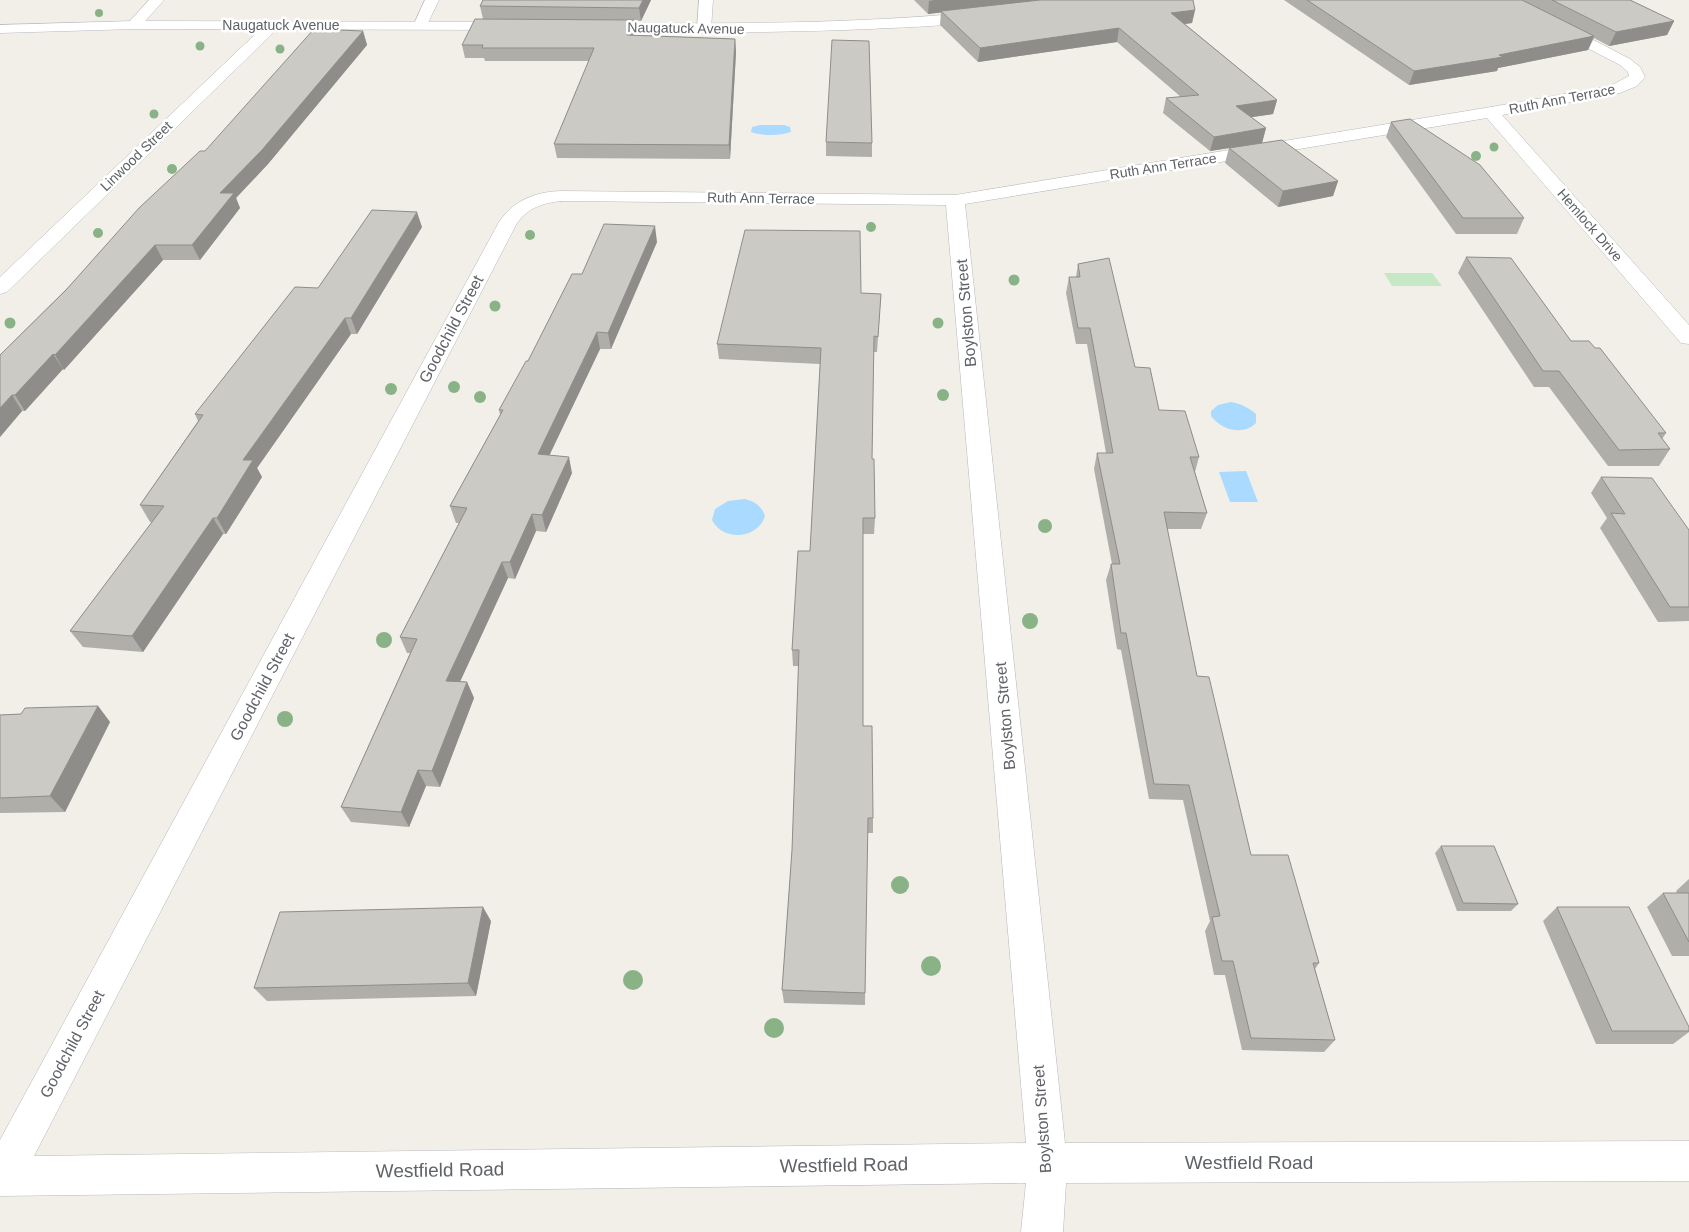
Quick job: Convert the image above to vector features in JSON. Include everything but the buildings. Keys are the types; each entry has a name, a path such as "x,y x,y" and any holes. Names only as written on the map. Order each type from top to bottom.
{"street":[{"path":"134,24 157,0"},
{"path":"420,26 432,0"},
{"path":"704,29 706,0"},
{"name":"Ruth Ann Terrace","path":"527,203 541,198 561,196 955,200 1614,90 1631,84 1637,77 1635,70 1625,62 1506,0"},
{"name":"Naugatuck Avenue","path":"580,27 812,28 872,26 992,14"},
{"name":"Naugatuck Avenue","path":"0,28 134,24 523,26"},
{"name":"Linwood Street","path":"0,288 273,25"},
{"name":"Hemlock Drive","path":"1491,112 1689,338"},
{"name":"Boylston Street","path":"955,200 1048,1163 1042,1232"},
{"name":"Goodchild Street","path":"1,1176 508,222 520,207 527,203"},
{"name":"Westfield Road","path":"1,1176 1048,1163 1689,1161"}],"green space":[{"path":"1384,273 1432,273 1442,286 1392,286"}],"water":[{"path":"784,125 790,127 791,132 771,135 751,132 752,127"},
{"path":"1231,402 1244,406 1256,414 1256,423 1245,429 1232,430 1215,421 1211,416 1211,411 1218,405"},
{"path":"1246,471 1258,502 1230,502 1219,472"},
{"path":"745,499 755,503 762,509 765,516 761,524 748,533 740,535 724,532 717,527 712,520 715,509 728,501"}]}
